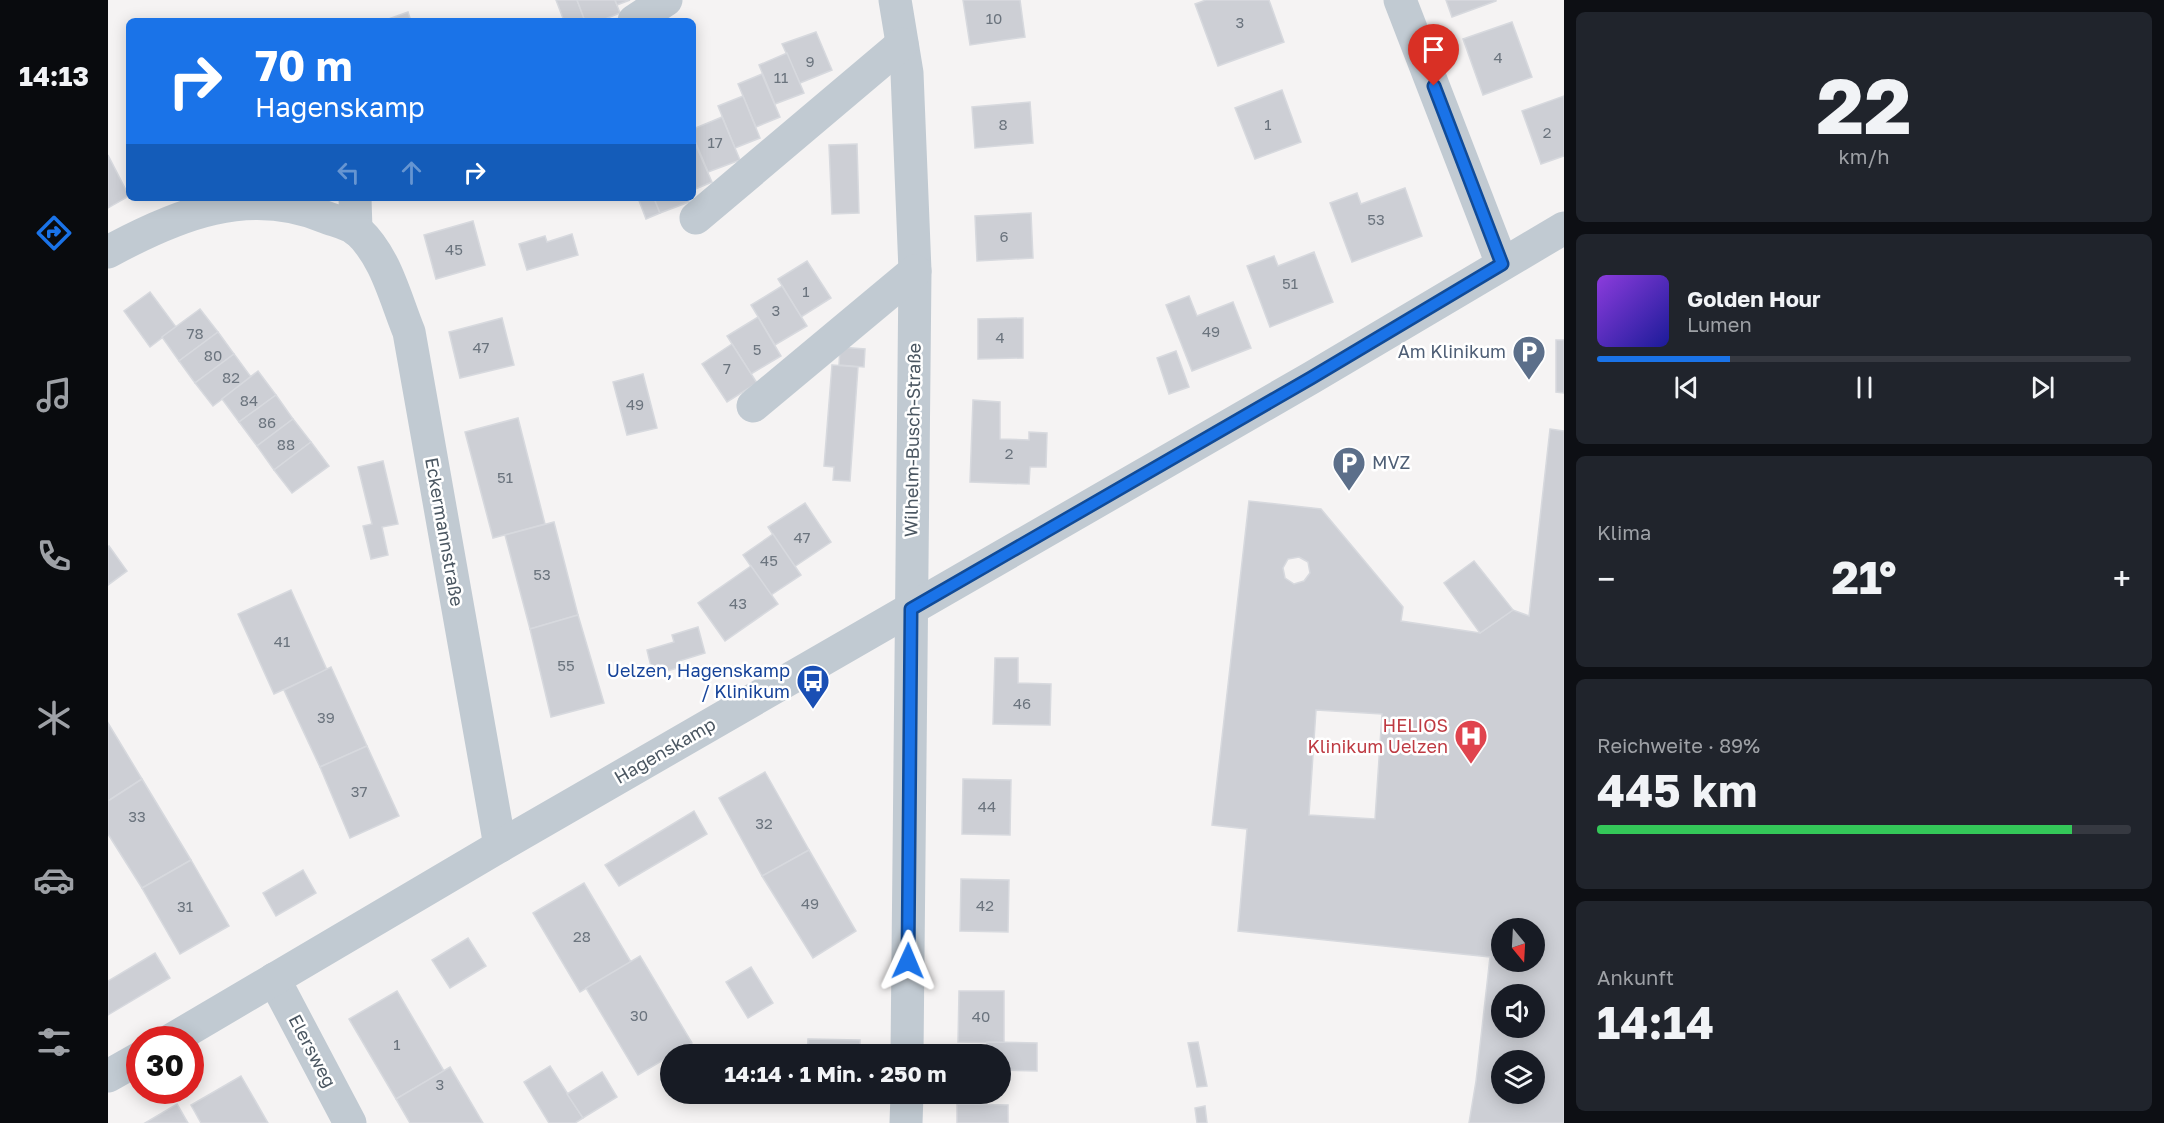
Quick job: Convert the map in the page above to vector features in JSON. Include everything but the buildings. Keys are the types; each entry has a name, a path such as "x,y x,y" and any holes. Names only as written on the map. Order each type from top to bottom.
{"street":[{"path":"639,18 666,0"},
{"name":"Wilhelm-Busch-Straße","path":"895,0 907,73 915,271 907,1044"},
{"path":"1400,0 1502,264"},
{"path":"696,218 902,44"},
{"name":"Eckermannstraße","path":"108,252 174,221 224,205 260,202 310,211 356,214 379,256 409,332 501,846"},
{"name":"Hagenskamp","path":"195,1026 501,846 1311,378 1564,228"},
{"path":"753,406 915,271"},
{"name":"Elersweg","path":"274,979 350,1123"},
{"path":"108,1076 126,1066"},
{"path":"906,1123 907,1104"}],"place":[{"name":"Am Klinikum","path":"1529,381"},
{"name":"MVZ","path":"1349,492"},
{"name":"Uelzen, Hagenskamp / Klinikum","path":"813,710"},
{"name":"HELIOS Klinikum Uelzen","path":"1471,765"}],"route":[{"path":"908,961 911,609 1311,378 1502,264 1434,86"}]}
